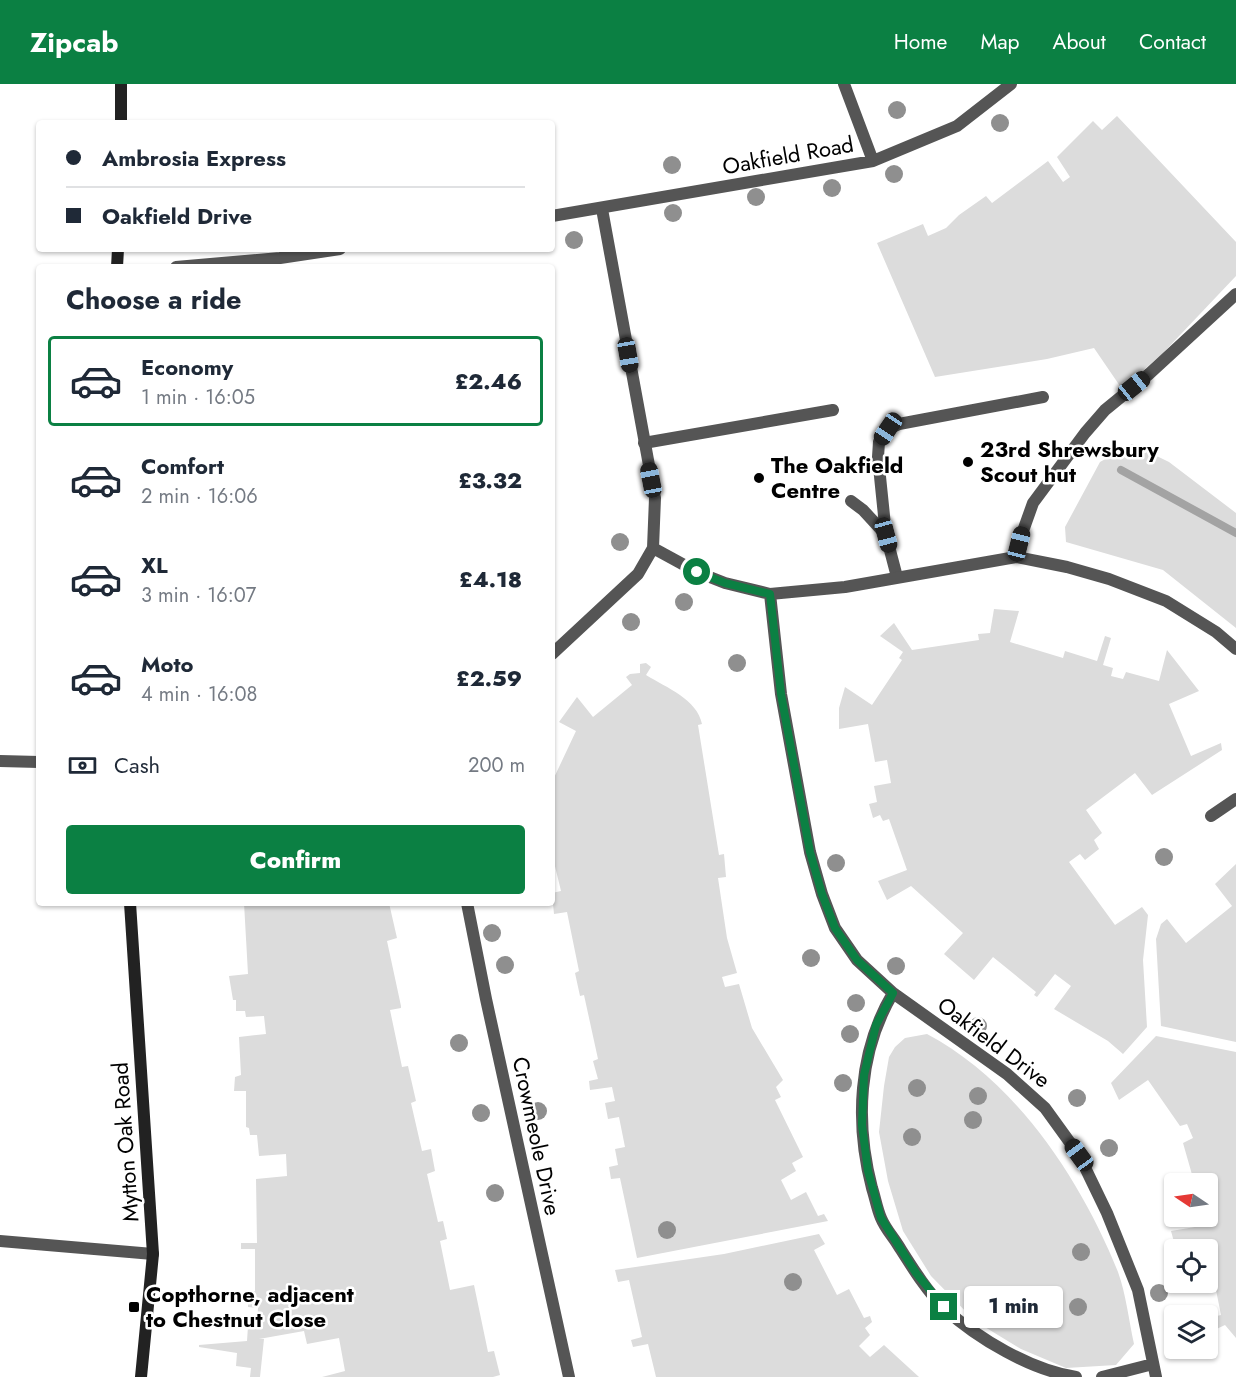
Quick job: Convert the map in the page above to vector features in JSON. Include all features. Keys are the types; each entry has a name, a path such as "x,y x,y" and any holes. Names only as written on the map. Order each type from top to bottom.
{"main road":[{"path":"121,120 122,84"},
{"name":"Mytton Oak Road","path":"130,906 153,1254 141,1377"}],"street":[{"path":"844,84 873,161"},
{"name":"Oakfield Road","path":"555,216 873,161 957,126 1011,84"},
{"path":"555,651 638,574 653,548 655,498 602,208"},
{"path":"211,264 320,252"},
{"path":"1016,557 1034,503 1085,433 1105,410 1235,298"},
{"path":"897,577 886,535 878,457 879,442 888,429 899,424 1043,397"},
{"path":"644,443 833,410"},
{"path":"851,501 863,510 886,535"},
{"path":"653,548 697,572 725,583 770,594 845,587 1016,557 1067,567 1109,579 1166,601 1216,632 1236,649"},
{"name":"Oakfield Drive","path":"770,594 781,694 810,852 835,928 857,960 893,993 1007,1074 1046,1108 1079,1155 1107,1213 1138,1290 1155,1371 1102,1377"},
{"path":"0,761 36,762"},
{"path":"1211,816 1236,799"},
{"name":"Crowmeole Drive","path":"468,906 488,1010 569,1377"},
{"path":"893,993 876,1025 864,1075 862,1125 868,1171 881,1218 916,1273 944,1307 982,1337 1014,1355 1057,1374 1076,1377"},
{"path":"0,1241 153,1254"}],"shaded area":[{"path":"1117,116 1236,242 1236,276 1163,353 1122,389 1094,348 1047,359 935,377 877,243 923,224 928,236 946,228 959,215 986,196 992,203 1048,161 1063,182 1070,177 1057,157 1093,121 1102,130"},
{"path":"1132,444 1169,462 1236,513 1236,628 1163,570 1066,542 1065,527 1100,462"},
{"path":"994,609 1019,611 1010,642 1063,658 1065,651 1097,661 1105,636 1111,638 1103,665 1113,668 1111,676 1123,679 1126,672 1159,681 1167,650 1199,691 1169,704 1191,756 1221,743 1222,750 1152,795 1135,773 1086,810 1102,833 1094,840 1099,849 1085,860 1080,854 1069,862 1115,925 1142,907 1148,915 1143,960 1147,1027 1123,1054 1108,1041 1054,1009 1071,986 1055,974 1037,997 1034,995 1036,992 993,957 974,980 944,954 963,933 911,886 887,900 878,881 907,870 889,819 883,821 880,815 873,818 869,804 877,802 874,786 891,783 887,760 875,762 868,724 839,729 839,708 845,687 872,705 902,660 899,658 903,652 880,636 894,623 912,650 979,640 978,634 990,633"},
{"path":"646,663 651,667 646,675 688,701 699,715 702,724 698,725 719,855 724,854 726,877 718,878 727,938 737,973 722,977 725,987 739,984 752,1028 783,1080 776,1087 781,1097 775,1100 803,1157 792,1163 796,1171 781,1180 791,1200 806,1192 818,1216 824,1214 828,1221 637,1258 620,1178 611,1179 609,1167 618,1165 615,1149 625,1147 619,1117 608,1119 605,1103 615,1101 612,1087 590,1090 589,1081 598,1079 593,1061 598,1059 584,995 580,996 575,973 579,971 567,912 554,914 553,906 555,892 561,891 555,866 555,776 576,731 559,722 577,697 593,717 632,685 626,677 640,673 640,664"},
{"path":"1236,864 1236,1042 1161,1026 1156,939 1161,924 1167,919 1186,943 1232,906 1215,884"},
{"path":"244,906 390,906 397,938 387,941 401,1006 401,1008 390,1010 402,1067 408,1066 416,1101 411,1103 422,1151 431,1149 435,1171 427,1174 438,1222 443,1221 447,1239 440,1241 450,1290 474,1285 488,1352 494,1351 500,1375 493,1377 322,1377 345,1371 339,1338 307,1344 304,1331 259,1339 264,1339 260,1377 250,1377 251,1368 236,1366 237,1353 199,1347 199,1345 247,1341 248,1326 257,1326 258,1308 248,1307 248,1302 235,1302 235,1293 255,1291 255,1249 241,1249 241,1243 257,1243 256,1179 287,1176 286,1154 259,1156 257,1135 250,1135 249,1128 246,1127 246,1091 234,1091 235,1077 241,1075 239,1037 266,1034 264,1016 246,1017 245,1011 236,1011 236,1000 233,1000 229,976 248,974"},
{"path":"927,1034 959,1054 989,1078 1017,1106 1042,1136 1085,1203 1118,1272 1134,1344 1116,1365 1066,1368 1021,1349 975,1321 931,1276 903,1231 888,1181 879,1132 884,1086 889,1057 895,1047 905,1038"},
{"path":"1156,1036 1236,1052 1236,1338 1225,1325 1218,1328 1218,1316 1221,1315 1217,1293 1218,1239 1173,1239 1171,1231 1195,1227 1218,1227 1218,1173 1192,1173 1183,1143 1193,1138 1187,1124 1180,1126 1148,1080 1119,1100 1111,1083"},
{"path":"819,1234 825,1244 814,1250 837,1295 849,1289 864,1318 870,1316 872,1322 865,1328 870,1335 859,1346 870,1357 884,1345 919,1377 656,1377 648,1344 633,1347 631,1340 642,1337 629,1280 618,1282 615,1270 724,1254"}],"waterway":[{"path":"1121,470 1236,533"}],"place":[{"name":"23rd Shrewsbury Scout hut","path":"968,462"},
{"name":"The Oakfield Centre","path":"759,478"},
{"name":"Copthorne, adjacent to Chestnut Close","path":"134,1307"}],"route":[{"path":"697,572 725,583 770,594 781,694 810,852 822,894 835,928 857,960 893,993 876,1025 864,1075 862,1125 868,1171 881,1218 916,1273 944,1307"}]}
